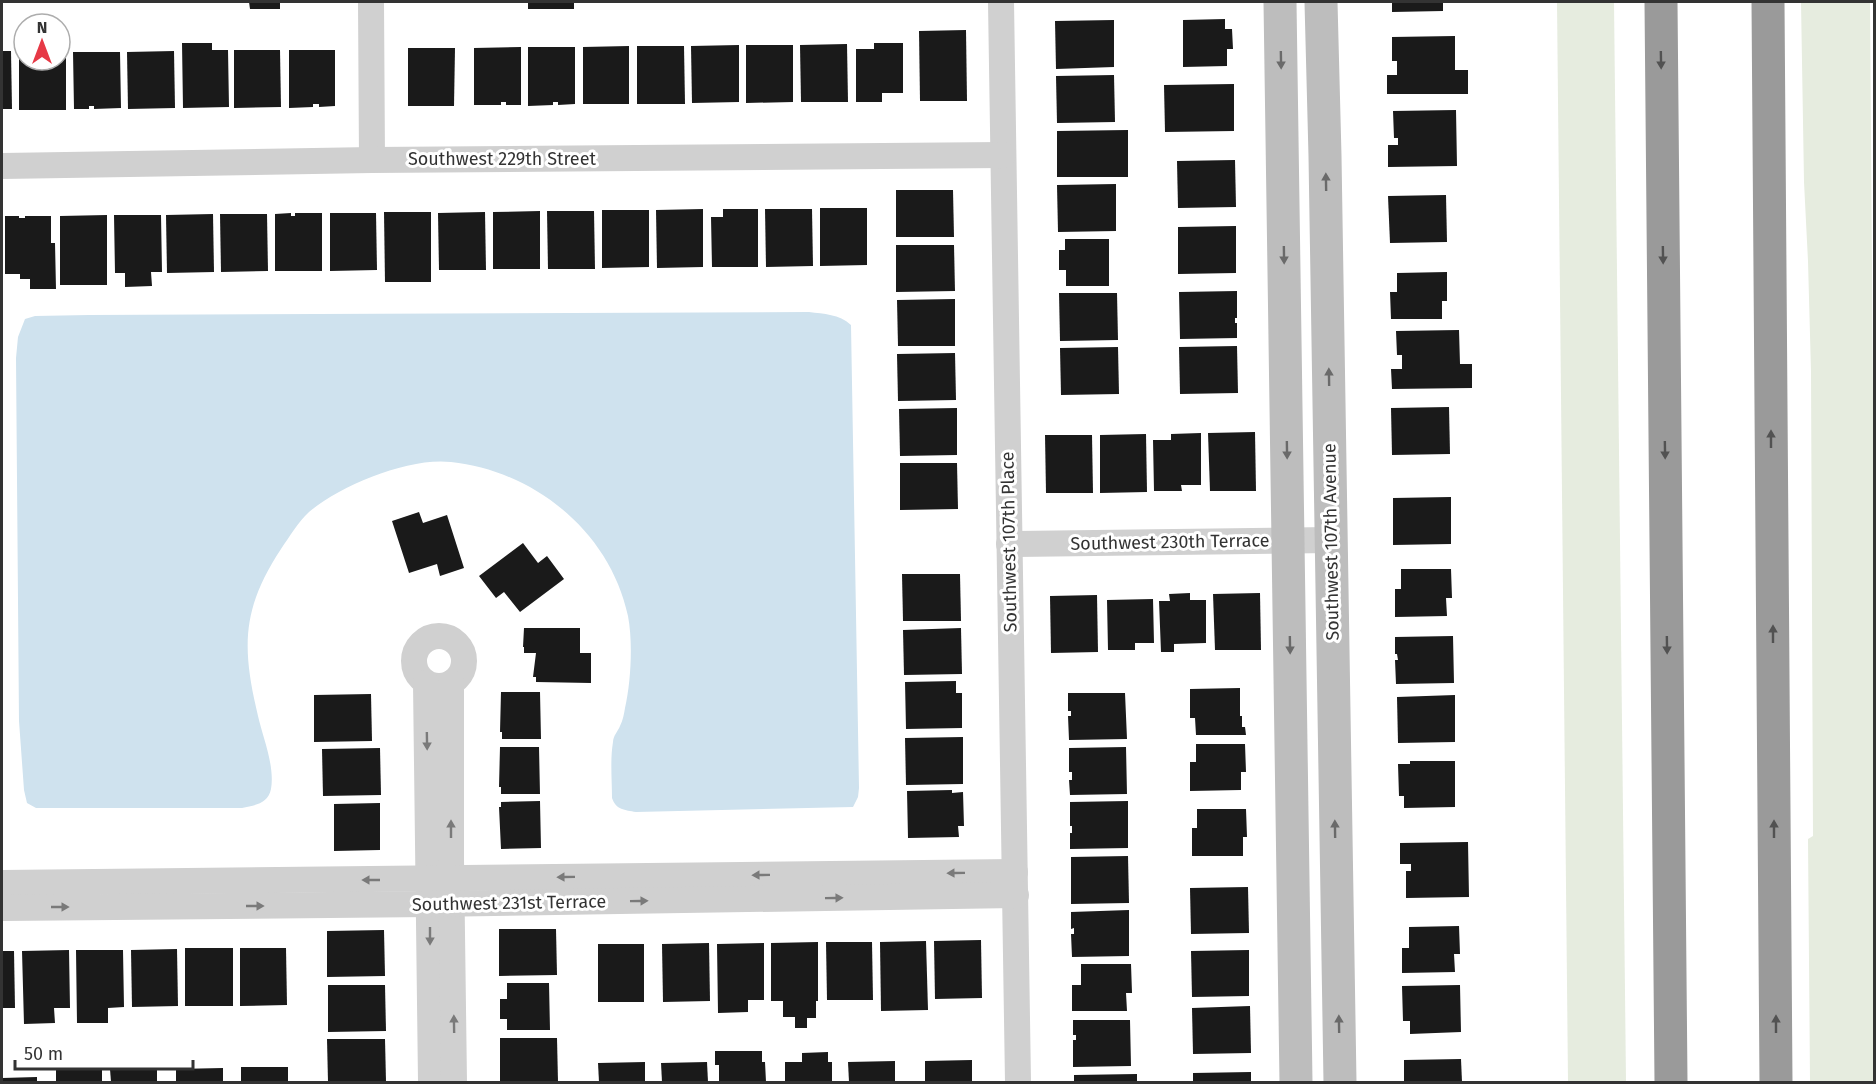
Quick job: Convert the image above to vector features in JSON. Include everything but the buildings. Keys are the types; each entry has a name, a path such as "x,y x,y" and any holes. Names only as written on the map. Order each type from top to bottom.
{"highway":[{"path":"1661,2 1671,1083"},
{"path":"1768,2 1776,1083"}],"street":[{"path":"371,2 372,160"},
{"name":"Southwest 107th Place","path":"1001,2 1018,1083"},
{"path":"1280,2 1296,1083"},
{"name":"Southwest 107th Avenue","path":"1321,2 1340,1083"},
{"name":"Southwest 229th Street","path":"2,166 372,160 1003,155"},
{"name":"Southwest 230th Terrace","path":"1009,544 1332,540"},
{"path":"439,683 441,891 454,1083"},
{"name":"Southwest 231st Terrace","path":"2,883 441,891"},
{"name":"Southwest 231st Terrace","path":"2,908 441,891 1015,884"},
{"path":"431,1083 441,891"}],"shaded area":[{"path":"1557,2 1614,2 1626,1082 1568,1082"},
{"path":"1801,2 1870,2 1874,535 1874,1082 1810,1082 1808,839 1813,836 1811,372 1804,182"}],"water":[{"path":"809,312 836,317 851,325 859,788 853,807 636,812 618,807 612,798 613,740 622,722 631,662 628,616 619,586 605,558 586,533 564,511 539,493 512,478 482,468 451,462 416,464 396,469 376,475 339,492 309,512 281,549 268,571 258,591 252,611 248,649 253,692 268,752 272,780 271,789 264,801 242,808 36,808 27,803 19,721 16,358 18,337 25,319 35,316 89,315"}]}
